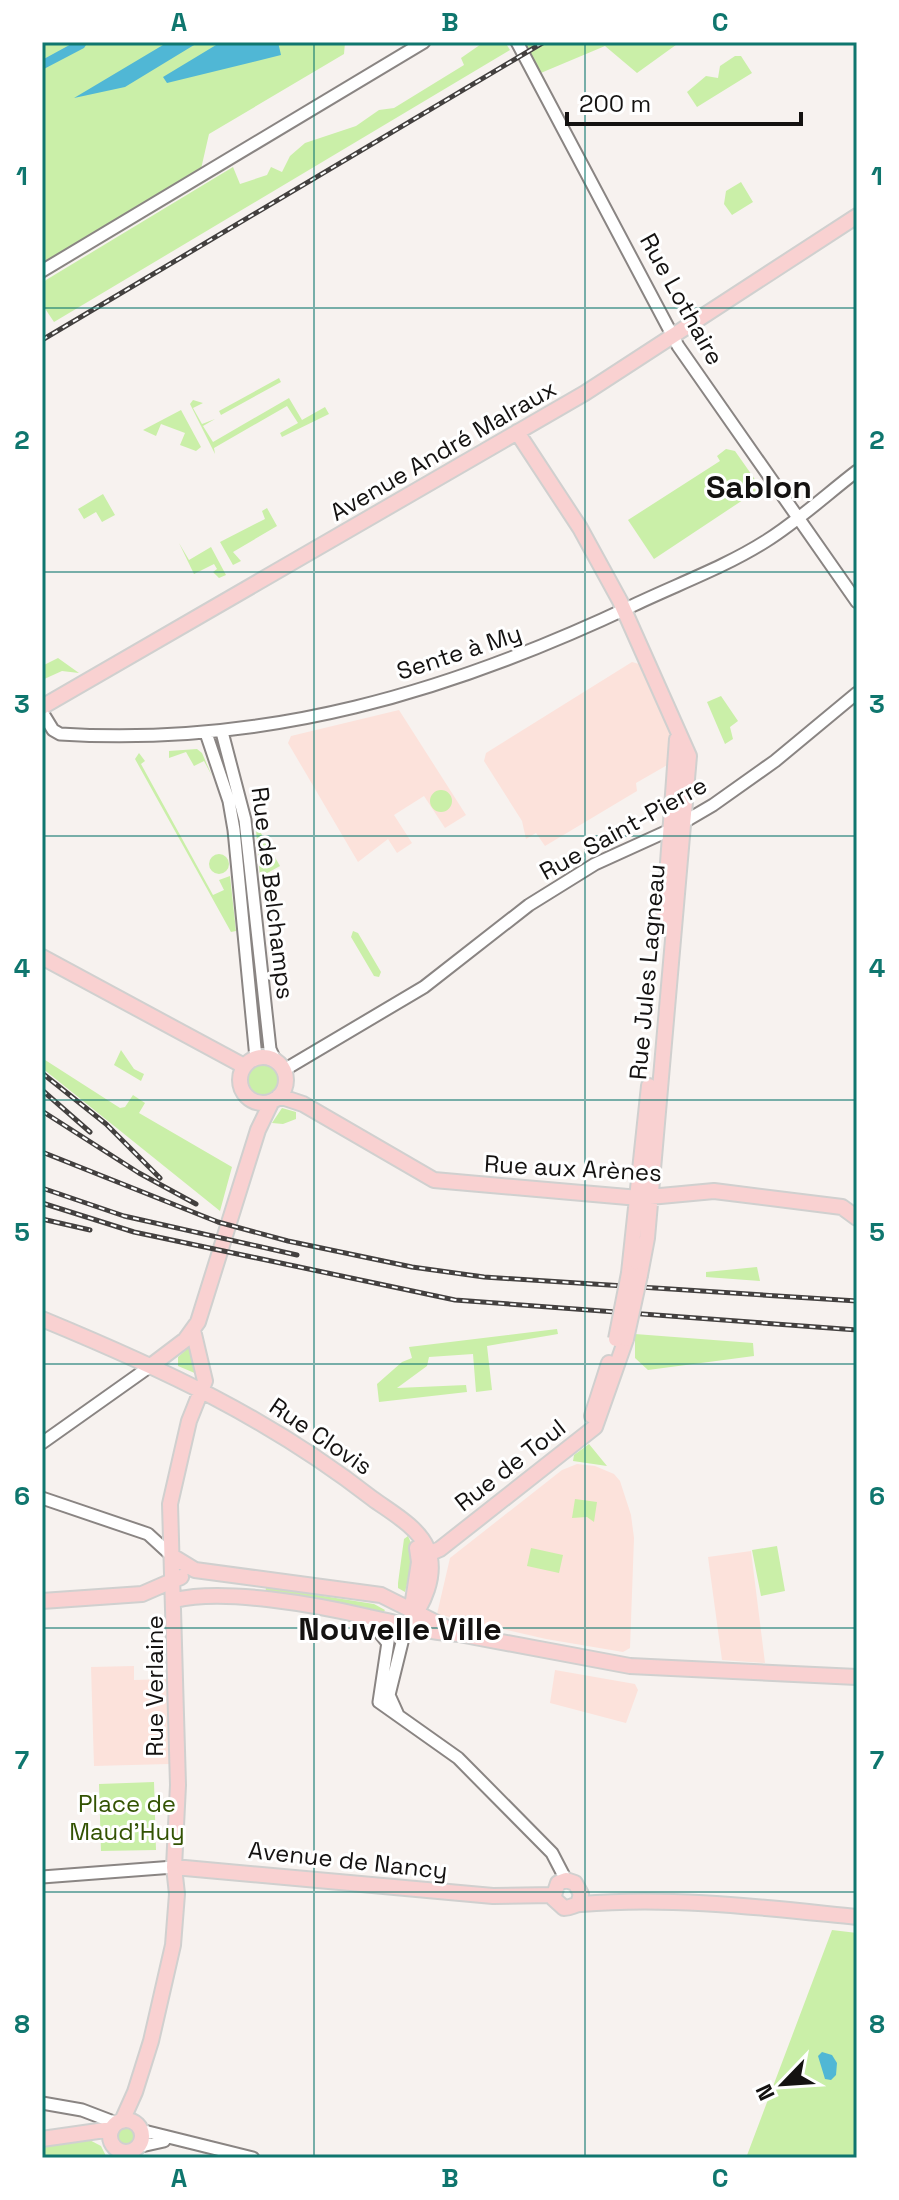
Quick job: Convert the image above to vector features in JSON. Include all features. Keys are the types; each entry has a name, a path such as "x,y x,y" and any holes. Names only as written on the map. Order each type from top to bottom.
{"main road":[{"name":"Avenue André Malraux","path":"42,710 517,432 672,337 857,216"},
{"path":"517,432 580,528 624,610"},
{"name":"Rue Jules Lagneau","path":"589,1432 621,1339 634,1274 645,1197 677,826 676,731 624,610"},
{"path":"42,957 250,1062 279,1065 279,1094 258,1130 193,1330 152,1365"},
{"path":"250,1062 240,1085 252,1100 258,1130"},
{"name":"Rue aux Arènes","path":"252,1100 279,1094 303,1104 434,1180 645,1197 714,1191 842,1207 857,1218"},
{"name":"Rue Clovis","path":"42,1319 201,1389 305,1448 411,1529 423,1551"},
{"path":"167,1551 170,1504 189,1421 205,1375 193,1330"},
{"name":"Rue de Toul","path":"423,1551 458,1534 589,1432"},
{"path":"164,1524 170,1583 175,1600 208,1593 366,1616 432,1633 459,1634 545,1652 645,1667 857,1677"},
{"path":"167,1551 195,1570 381,1595 459,1634"},
{"path":"406,1626 423,1551"},
{"path":"391,1622 409,1609 422,1607 423,1551"},
{"path":"42,1601 128,1596 170,1583 195,1570"},
{"name":"Rue Verlaine","path":"122,2135 173,1945 177,1894 174,1867 178,1785 175,1600"},
{"name":"Avenue de Nancy","path":"174,1867 517,1898 558,1891 569,1908 579,1897 614,1903 735,1905 857,1917"},
{"path":"558,1891 575,1883 579,1897"},
{"path":"42,2139 122,2135 137,2147"}],"street":[{"path":"42,271 424,42"},
{"name":"Rue Lothaire","path":"517,42 672,337 857,602"},
{"name":"Sente à My","path":"42,710 53,730 60,734 118,737 222,732 310,718 459,679 530,653 738,557 798,517 857,471"},
{"name":"Rue Saint-Pierre","path":"279,1065 424,987 529,905 595,864 677,826 775,761 857,693"},
{"name":"Rue de Belchamps","path":"222,732 242,800 250,1062"},
{"name":"Rue de Belchamps","path":"206,733 242,847 260,946 270,1049 279,1065"},
{"path":"246,947 260,946"},
{"path":"45,1441 152,1365"},
{"path":"42,1498 148,1534 167,1551"},
{"path":"148,1534 164,1524 170,1504"},
{"path":"366,1616 387,1642"},
{"path":"391,1622 379,1702 458,1758 556,1858 558,1891"},
{"path":"398,1716 389,1695 406,1626"},
{"path":"42,1877 174,1867"},
{"path":"42,2103 82,2110 122,2135 174,2139 253,2158"},
{"path":"137,2147 174,2139"}],"shaded area":[{"path":"632,662 639,664 670,733 673,755 669,764 636,783 637,791 545,846 536,833 526,839 522,821 484,761 486,753"},
{"path":"399,710 466,815 445,828 424,796 394,815 412,843 397,853 388,839 358,862 288,743 291,736"},
{"path":"577,1464 595,1466 614,1474 620,1481 631,1515 634,1538 630,1648 623,1652 546,1639 437,1614 450,1558 562,1470"},
{"path":"751,1551 765,1663 722,1660 708,1557"},
{"path":"134,1666 134,1680 169,1679 169,1764 94,1766 91,1667"},
{"path":"555,1670 635,1684 638,1690 626,1723 550,1703"}],"green space":[{"path":"42,42 345,42 344,54 209,134 201,169 42,265"},
{"path":"484,42 505,42 510,50 54,322 42,304 42,284 46,280 233,167 240,184 267,175 271,167 282,172 290,156 305,143 356,126 379,110 394,108 464,65 461,58"},
{"path":"520,42 680,42 637,73 605,46 536,75"},
{"path":"735,56 741,56 752,73 697,107 687,92 706,76 718,78 720,66"},
{"path":"741,182 753,202 732,215 724,204 726,191"},
{"path":"279,378 281,382 221,415 219,411"},
{"path":"289,398 302,420 325,407 329,414 282,437 280,433 298,423 287,406 214,448 215,454 190,404 193,400 203,403 193,408 202,424 215,419 203,426 213,442"},
{"path":"181,410 201,447 196,451 180,445 185,433 161,424 156,436 143,430"},
{"path":"726,449 735,451 761,488 654,559 628,520 720,461 717,456"},
{"path":"103,494 115,515 102,522 96,512 84,519 78,509"},
{"path":"267,508 277,526 233,552 241,561 233,565 220,542 265,519 262,511"},
{"path":"179,543 189,560 211,547 226,575 219,578 213,572 217,569 214,564 194,574"},
{"path":"58,658 79,673 62,671 42,680 42,666"},
{"path":"721,696 738,721 730,727 733,739 725,744 707,702"},
{"path":"197,749 202,753 212,776 204,761 194,766 186,752 169,758 169,751"},
{"path":"139,753 145,761 141,764 213,895 224,890 219,880 230,876 236,931 231,932 135,759"},
{"path":"441,790 449,793 452,801 449,809 441,812 433,809 430,801 433,793"},
{"path":"258,828 280,866 260,877 256,830"},
{"path":"219,854 226,857 229,864 226,871 219,874 212,871 209,864 212,857"},
{"path":"353,931 358,933 381,972 379,977 374,976 351,937"},
{"path":"121,1050 134,1069 144,1074 141,1081 114,1065"},
{"path":"42,1058 120,1108 125,1107 133,1095 145,1103 139,1113 232,1167 220,1211 42,1068"},
{"path":"262,1062 274,1067 279,1079 274,1091 262,1096 250,1091 245,1079 250,1067"},
{"path":"282,1108 296,1112 296,1119 283,1124 272,1123"},
{"path":"757,1267 760,1281 706,1277 706,1272"},
{"path":"557,1329 558,1334 487,1346 492,1390 476,1392 473,1354 429,1357 427,1366 397,1388 466,1385 467,1392 379,1402 377,1384 402,1362 412,1358 409,1347"},
{"path":"635,1334 753,1343 754,1356 648,1370 635,1358"},
{"path":"191,1349 197,1374 178,1366 178,1357"},
{"path":"589,1444 607,1466 573,1461 574,1455"},
{"path":"575,1499 597,1502 594,1522 587,1517 572,1518"},
{"path":"408,1536 415,1552 405,1592 398,1588 398,1583 404,1539"},
{"path":"777,1546 785,1591 761,1596 752,1550"},
{"path":"531,1548 563,1555 559,1573 527,1566"},
{"path":"266,1587 374,1604 385,1610 383,1613 265,1596"},
{"name":"Place de Maud'Huy","path":"154,1782 156,1850 101,1851 99,1784"},
{"path":"832,1930 857,1933 857,2158 746,2158"},
{"path":"122,2127 130,2127 135,2136 133,2143 122,2145 117,2140 117,2132"},
{"path":"82,2136 101,2146 107,2158 42,2158 42,2139"}],"water":[{"path":"75,42 88,42 84,48 42,70 42,60"},
{"path":"168,42 199,42 125,87 74,98"},
{"path":"221,42 278,42 281,55 167,83 163,77"},
{"path":"822,2052 832,2055 837,2063 836,2075 831,2080 825,2079 818,2056"}],"railway":[{"path":"42,340 544,42"},
{"path":"42,1073 106,1124 160,1178"},
{"path":"42,1090 90,1132"},
{"path":"42,1111 139,1173 196,1204"},
{"path":"42,1152 218,1222 288,1241 412,1267 484,1277 857,1301"},
{"path":"42,1188 124,1216 297,1255"},
{"path":"42,1203 134,1232 455,1300 857,1330"},
{"path":"42,1219 90,1230"}],"district":[{"name":"Sablon","path":"759,487"},
{"name":"Nouvelle Ville","path":"400,1629"}]}
